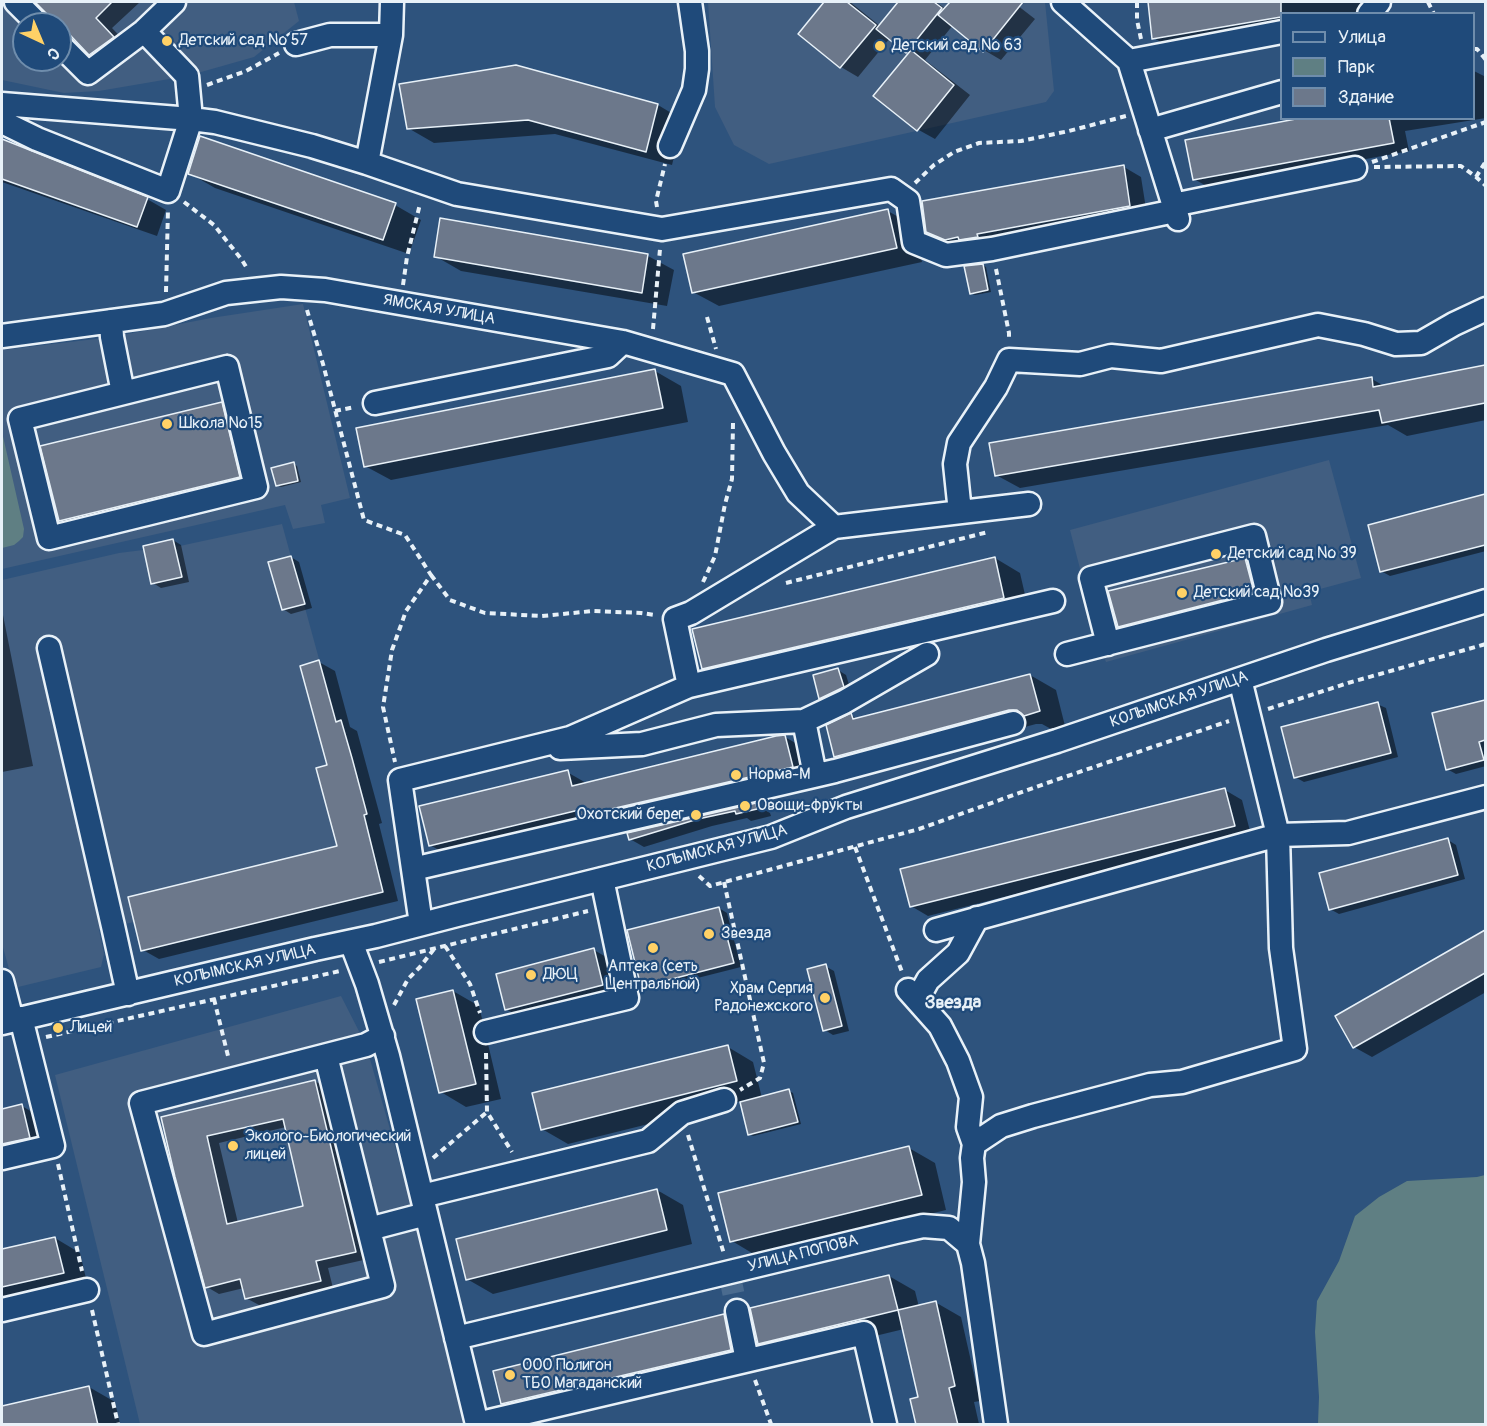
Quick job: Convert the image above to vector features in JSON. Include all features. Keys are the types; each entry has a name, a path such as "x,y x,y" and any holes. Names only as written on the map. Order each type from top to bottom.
{"street":[{"path":"72,57 88,73 144,31 174,2"},
{"path":"367,163 391,35 392,2"},
{"path":"670,146 694,90 697,69 697,51 690,2"},
{"path":"1063,2 1137,60 1147,121 1175,212"},
{"path":"2,122 37,139 168,190 191,119 187,76 144,31"},
{"path":"1137,60 1280,32"},
{"path":"296,44 330,35 391,35"},
{"path":"1147,121 1280,92"},
{"path":"2,104 215,122 298,142 457,194 662,229 891,189 908,201 914,242 946,255 992,249 1175,212 1354,168"},
{"name":"ЯМСКАЯ УЛИЦА","path":"2,336 165,314 226,293 281,287 325,290 623,342 721,370"},
{"path":"960,512 955,465 959,443 996,387 1009,360 1080,364 1111,356 1161,361 1318,325 1364,334 1396,344 1421,343 1485,309"},
{"path":"111,321 123,393"},
{"path":"375,403 608,356 623,342"},
{"path":"227,368 256,486 49,538 20,418 123,393 227,368"},
{"path":"721,370 733,374 798,494 834,528"},
{"path":"689,686 683,616 834,528 1029,504"},
{"path":"1067,654 1108,644 1270,602 1254,536 1091,578 1108,644"},
{"path":"421,924 400,780 570,738 689,686 1053,601"},
{"name":"КОЛЫМСКАЯ УЛИЦА","path":"11,1020 351,942 771,837 846,807 1066,738 1326,650 1485,601"},
{"path":"49,648 128,994"},
{"path":"526,749 642,744 716,725 804,721 844,702 927,654"},
{"path":"974,1144 1001,1126 1033,1116 1150,1085 1182,1082 1295,1049 1281,948 1278,835 1240,679"},
{"path":"804,721 815,776"},
{"path":"413,869 815,776 1012,723"},
{"path":"936,930 1278,835 1348,833 1485,796"},
{"path":"486,1032 627,998 602,879"},
{"path":"977,918 958,953 913,995 940,1026 958,1060 971,1097 968,1127 974,1144 972,1158 974,1182 968,1244 973,1263 996,1425"},
{"path":"351,942 361,966 388,1056 477,1424 864,1333 885,1425"},
{"path":"2,981 11,1020 27,1042 53,1146 2,1158"},
{"path":"326,1056 383,1286 204,1334 141,1103 366,1045 382,1036"},
{"path":"369,1229 424,1205 523,1171 648,1141 682,1113 724,1101"},
{"name":"УЛИЦА ПОПОВА","path":"456,1338 923,1226 949,1228 968,1244"},
{"path":"2,1310 87,1290"},
{"path":"737,1311 747,1360"}],"path":[{"path":"1137,2 1137,60"},
{"path":"189,92 246,71 296,44"},
{"path":"1475,49 1485,60"},
{"path":"901,196 934,165 954,152 979,143 1021,141 1099,122 1147,121"},
{"path":"1354,168 1485,122"},
{"path":"656,201 670,146"},
{"path":"1476,177 1485,161"},
{"path":"1354,168 1461,166 1485,186"},
{"path":"407,257 425,183"},
{"path":"168,190 214,225 242,260 259,289"},
{"path":"165,314 168,190"},
{"path":"654,313 662,229"},
{"path":"992,249 1009,333"},
{"path":"300,288 323,364 364,520 405,535 430,575 450,600 485,613 542,616 593,611 683,616 715,556 732,479 733,421"},
{"path":"707,317 721,370"},
{"path":"779,584 999,530"},
{"path":"400,780 383,706 392,650 406,611 430,575"},
{"path":"698,876 710,886 919,828 1249,714 1485,644"},
{"path":"855,846 913,995"},
{"path":"724,882 764,1063 760,1078 724,1101"},
{"path":"27,1042 434,949 585,912 607,904"},
{"path":"446,946 470,984 486,1032 485,1068 488,1112 523,1171"},
{"path":"394,1006 408,979 434,949"},
{"path":"214,999 233,1079"},
{"path":"429,1161 488,1112"},
{"path":"682,1113 729,1272"},
{"path":"747,1360 769,1414 771,1425"}],"shaded area":[{"name":"Детский сад № 57","path":"2,2 294,2 299,21 254,57 187,76 99,91 64,93 2,80"},
{"name":"Детский сад № 63","path":"708,2 1045,2 1054,91 1046,102 769,164 734,145 715,107"},
{"name":"Школа №15","path":"303,304 350,498 321,505 325,523 293,529 285,505 2,569 2,350 112,337 211,318"},
{"name":"Детский сад № 39","path":"1329,460 1361,578 1309,592 1312,605 1106,662 1070,530"},
{"path":"282,524 336,721 341,720 367,814 364,815 383,892 134,922 99,930 104,954 101,967 18,987 11,976 2,944 2,580 119,553 143,550 143,546 173,539 175,547"},
{"name":"Эколого-Биологический лицей","path":"341,996 366,1045 415,1217 463,1424 140,1424 55,1075"}],"green space":[{"path":"2,432 24,529 23,537 19,541 2,548"},
{"path":"1485,1175 1485,1424 1318,1424 1319,1397 1315,1332 1317,1301 1339,1261 1355,1216 1379,1197 1407,1181"}],"building":[{"path":"35,2 112,2 96,18 114,37 89,55 72,37 72,12 45,12"},
{"path":"824,2 847,2 876,25 840,68 798,34"},
{"path":"898,2 934,2 942,8 906,53 876,29"},
{"path":"950,2 1023,2 983,52 938,15"},
{"path":"1148,2 1281,2 1280,17 1152,39"},
{"path":"911,50 954,85 917,131 873,96"},
{"path":"516,65 658,104 646,152 528,120 407,129 399,84"},
{"path":"1290,120 1389,120 1394,143 1193,180 1185,140"},
{"path":"200,136 396,203 383,240 188,174"},
{"path":"2,139 148,197 137,227 2,179"},
{"path":"1124,165 1130,206 977,234 978,237 959,240 958,237 945,240 926,232 922,201"},
{"path":"888,209 897,248 692,293 683,254"},
{"path":"440,218 648,254 642,293 434,257"},
{"path":"983,264 988,290 970,294 964,266"},
{"path":"1485,365 1485,403 1382,423 1379,410 995,476 989,443 1372,377 1373,387"},
{"path":"655,369 663,408 364,467 356,428"},
{"path":"222,402 240,477 59,521 40,446"},
{"path":"294,462 298,481 276,486 271,468"},
{"path":"1485,494 1485,545 1380,572 1368,525"},
{"path":"173,539 182,577 151,584 143,546"},
{"path":"291,556 305,604 282,610 268,562"},
{"path":"995,557 1004,598 702,669 692,629"},
{"name":"Детский сад №39","path":"1245,558 1254,592 1118,627 1108,591"},
{"path":"319,660 336,722 341,720 352,758 367,814 364,815 383,892 141,951 128,897 337,846 316,768 327,765 300,666"},
{"path":"838,668 844,687 819,699 813,675"},
{"path":"1030,674 1040,711 1024,716 1017,710 1009,710 834,757 826,725 851,713 853,719"},
{"path":"1485,700 1485,740 1479,742 1484,760 1446,770 1432,713"},
{"path":"1378,702 1391,753 1294,778 1281,727"},
{"path":"785,735 793,767 581,816 579,810 429,846 419,806 568,770 572,786"},
{"path":"1225,788 1235,826 910,907 900,869"},
{"path":"756,803 757,809 698,819 629,840 627,833"},
{"path":"1448,838 1458,875 1329,910 1319,873"},
{"path":"719,907 734,963 641,987 627,930"},
{"path":"1485,930 1485,973 1353,1048 1335,1016"},
{"path":"594,948 603,985 505,1010 496,974"},
{"name":"Храм Сергия Радонежского","path":"826,964 842,1026 823,1031 807,969"},
{"path":"453,990 476,1084 439,1093 416,999"},
{"path":"728,1045 737,1081 541,1130 532,1093"},
{"path":"315,1080 356,1252 316,1261 321,1281 245,1299 240,1279 205,1288 161,1117","holes":["283,1119 303,1206 227,1224 207,1136"]},
{"path":"789,1089 798,1122 748,1135 740,1102"},
{"path":"22,1104 30,1138 2,1144 2,1109"},
{"path":"909,1146 922,1195 730,1242 718,1193"},
{"path":"657,1189 667,1230 466,1280 456,1239"},
{"path":"55,1237 64,1273 2,1287 2,1249"},
{"path":"889,1275 898,1310 758,1344 750,1308"},
{"path":"936,1301 955,1386 949,1388 958,1425 916,1425 910,1399 918,1397 898,1310"},
{"path":"724,1314 731,1350 501,1404 493,1371"},
{"path":"89,1386 98,1425 2,1425 2,1406"}],"tunnel":[{"path":"729,1272 737,1311"}],"place":[{"name":"Детский сад № 57","path":"167,41"},
{"name":"Детский сад № 63","path":"880,46"},
{"name":"Школа №15","path":"167,424"},
{"name":"Детский сад № 39","path":"1216,554"},
{"name":"Детский сад №39","path":"1182,593"},
{"name":"Норма-М","path":"736,775"},
{"name":"Овощи-фрукты","path":"745,806"},
{"name":"Охотский берег","path":"696,815"},
{"name":"Звезда","path":"709,934"},
{"name":"Аптека (сеть Центральной)","path":"653,948"},
{"name":"ДЮЦ","path":"531,975"},
{"name":"Храм Сергия Радонежского","path":"825,998"},
{"name":"Лицей","path":"58,1028"},
{"name":"Эколого-Биологический лицей","path":"233,1146"},
{"name":"ООО Полигон ТБО Магаданский","path":"510,1375"}],"district":[{"name":"Звезда","path":"953,1003"}]}
